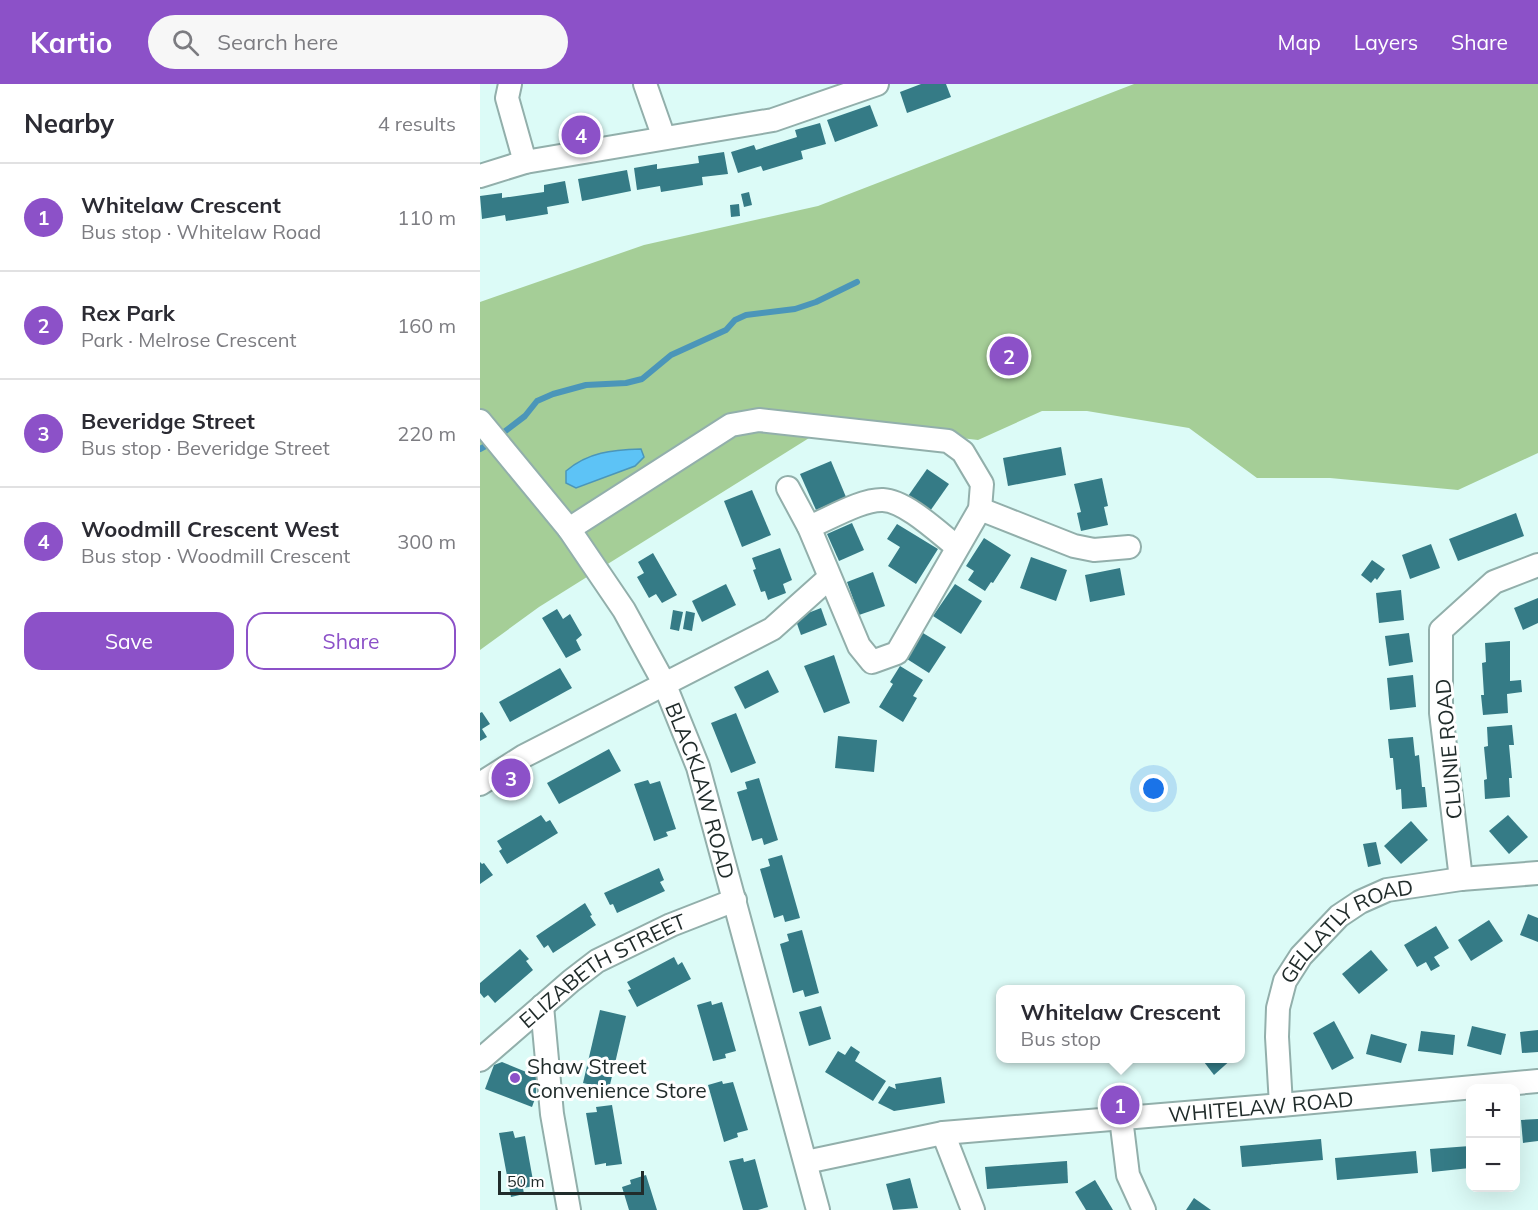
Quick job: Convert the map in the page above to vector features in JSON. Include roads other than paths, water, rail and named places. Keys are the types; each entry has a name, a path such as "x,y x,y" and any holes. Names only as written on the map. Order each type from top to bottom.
{"street":[{"path":"510,84 507,98 525,162"},
{"path":"645,84 664,138"},
{"path":"480,176 525,162 773,120 877,84"},
{"path":"569,529 731,425 759,420 948,441 963,452 982,484 980,509 897,653 872,662 859,646 809,527 788,488"},
{"name":"BLACKLAW ROAD","path":"480,421 569,529 624,609 664,683 698,767 818,1210"},
{"path":"809,527 868,502 884,500 902,505 957,547"},
{"path":"980,509 1084,548 1106,550 1129,547"},
{"name":"CLUNIE ROAD","path":"1461,879 1441,713 1441,630 1494,582 1538,565"},
{"path":"480,784 524,756 772,629 829,578"},
{"name":"GELLATLY ROAD","path":"1281,1105 1276,1037 1278,1008 1285,981 1301,956 1340,916 1360,902 1387,890 1461,879 1538,873"},
{"name":"ELIZABETH STREET","path":"480,1060 597,961 671,925 735,900"},
{"path":"542,1006 552,1114 569,1210"},
{"name":"WHITELAW ROAD","path":"806,1162 943,1133 1538,1081"},
{"path":"1121,1118 1128,1175 1144,1210"},
{"path":"943,1133 973,1210"}],"water":[{"path":"641,449 644,457 635,466 576,488 566,483 566,471 583,460 610,451"}],"waterway":[{"path":"499,436 525,416 537,401 553,394 586,385 626,383 642,379 671,355 726,330 735,320 746,315 795,309 816,302 857,282"},
{"path":"480,449 491,443"}],"place":[{"name":"Woodmill Crescent West","path":"581,135"},
{"name":"Rex Park","path":"1009,356"},
{"name":"Beveridge Street","path":"511,778"},
{"name":"Shaw Street Convenience Store","path":"515,1078"},
{"name":"Whitelaw Crescent","path":"1120,1105"}]}
